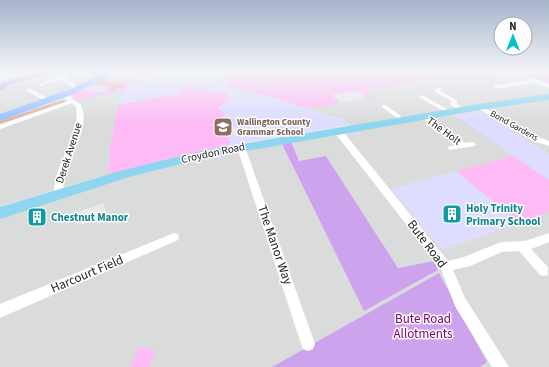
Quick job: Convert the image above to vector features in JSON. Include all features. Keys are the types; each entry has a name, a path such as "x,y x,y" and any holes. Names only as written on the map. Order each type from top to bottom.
{"highway":[{"name":"Croydon Road","path":"0,213 146,168 241,147 423,116 549,97"}],"main road":[{"path":"0,118 49,101 70,99 77,90 81,88"}],"street":[{"path":"29,90 49,101"},
{"path":"449,112 420,97 434,92 454,100 455,101 453,104 462,110"},
{"path":"0,127 70,99"},
{"name":"Derek Avenue","path":"59,195 58,182 80,118 79,106 70,99"},
{"path":"375,108 392,104"},
{"path":"384,106 403,120"},
{"name":"Bond Gardens","path":"479,107 536,139 549,144"},
{"name":"The Holt","path":"423,116 468,145 452,148"},
{"name":"Bute Road","path":"338,131 446,266 452,285 460,302 501,367"},
{"name":"The Manor Way","path":"241,147 308,344"},
{"name":"Harcourt Field","path":"0,311 174,237"},
{"path":"446,266 466,262 501,247 522,247 549,237"},
{"path":"522,247 544,271"}],"shaded area":[{"path":"0,88 75,88 0,116"},
{"path":"111,88 120,88 118,89 109,92"},
{"name":"Wallington County Grammar School","path":"127,88 221,88 275,98 343,121 348,125 275,136 230,145 109,174 109,154 121,93"},
{"path":"127,88 121,93 98,95 76,101 72,98 72,94 81,90 104,92 106,90 101,89"},
{"path":"181,88 226,92 229,99 218,108 226,114 212,124 214,128 227,134 230,145 109,174 109,154 118,105 181,93"},
{"path":"228,88 378,88 366,90 374,97 320,107 305,108 276,98"},
{"path":"377,88 549,88 549,367 0,367 0,213 73,190 178,164 282,144 364,311 438,270 434,261 398,268 326,156 299,161 291,142 357,132 344,120 305,108 333,105 373,96 365,90"},
{"path":"358,91 367,98 341,103 332,95"},
{"path":"121,93 109,154 109,174 0,206 0,129 76,101 98,95"},
{"path":"65,100 65,102 0,124 0,121"},
{"path":"481,111 549,154 549,180 454,115"},
{"path":"222,124 251,132 242,135 243,138 216,127"},
{"path":"513,156 549,180 549,212 519,223 456,171"},
{"path":"456,171 519,223 442,250 391,189"},
{"path":"103,203 107,215 81,225 78,212"},
{"path":"139,347 155,350 149,367 130,367"}],"green space":[{"path":"291,142 299,161 326,156 398,268 434,261 438,270 364,311 282,144"},
{"name":"Bute Road Allotments","path":"439,273 487,362 480,367 272,367"}],"place":[{"name":"Wallington County Grammar School","path":"223,127"},
{"name":"Holy Trinity Primary School","path":"452,214"},
{"name":"Chestnut Manor","path":"37,217"}]}
